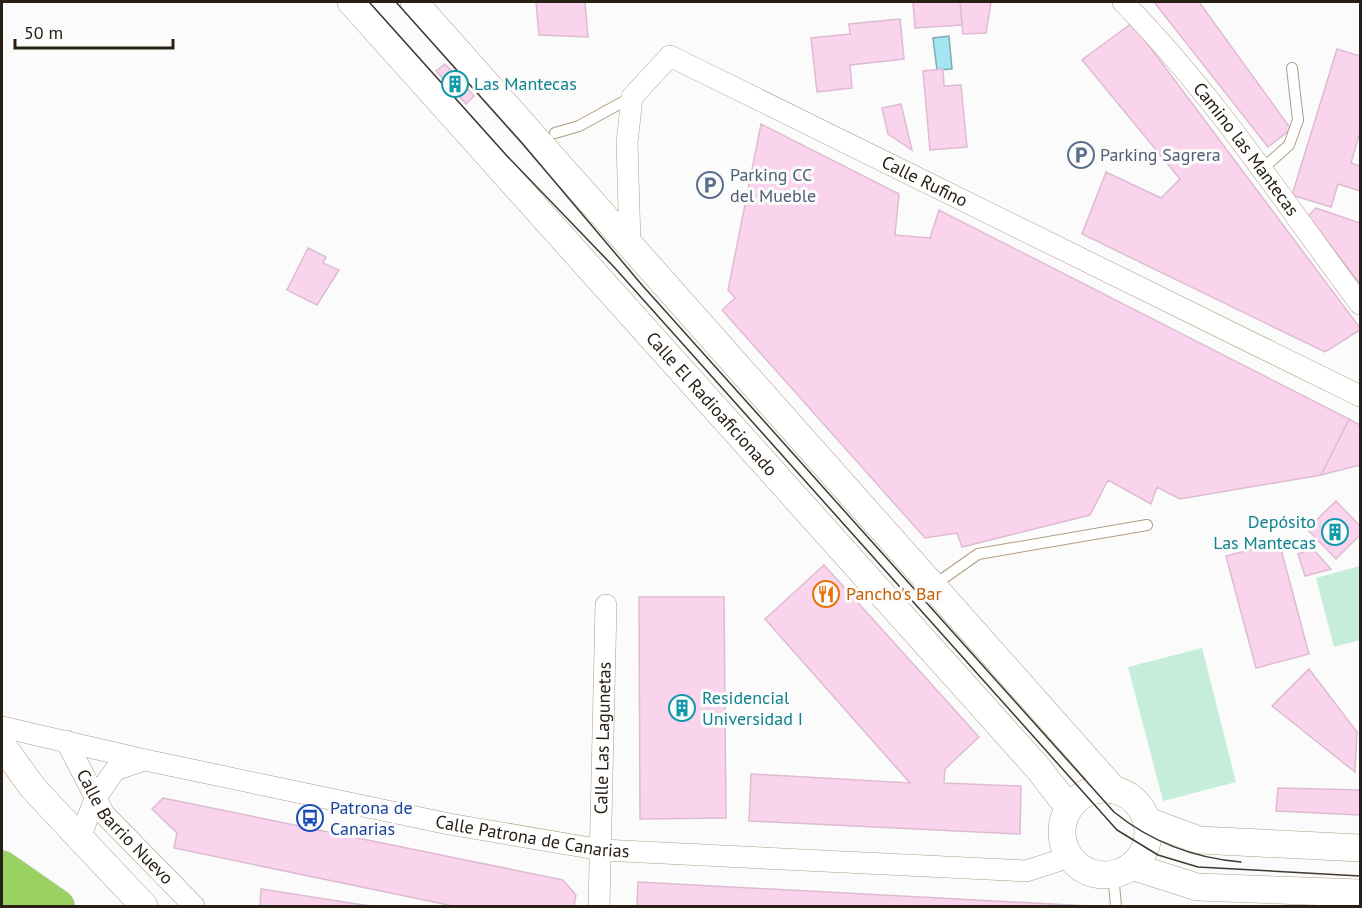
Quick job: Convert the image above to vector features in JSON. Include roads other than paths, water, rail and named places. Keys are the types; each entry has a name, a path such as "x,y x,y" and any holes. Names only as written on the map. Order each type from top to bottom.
{"highway":[{"path":"2,867 58,906"},
{"path":"2,894 13,906"}],"street":[{"name":"Calle El Radioaficionado","path":"351,2 1038,768 1069,808"},
{"path":"414,2 1114,790"},
{"name":"Camino las Mantecas","path":"1124,2 1159,38 1203,92 1360,304"},
{"name":"Calle Rufino","path":"632,97 670,56 1360,396"},
{"path":"630,243 627,143 632,97"},
{"name":"Calle Las Lagunetas","path":"599,906 606,604"},
{"name":"Calle Patrona de Canarias","path":"2,727 145,760 449,824 602,850 1026,871 1070,857"},
{"name":"Calle Barrio Nuevo","path":"66,741 104,814 194,906"},
{"path":"2,745 33,789 144,906"},
{"path":"79,840 95,799 115,770 145,760"},
{"path":"1122,870 1145,848 1148,836 1147,821 1140,807 1128,795 1114,790 1090,791 1069,808 1062,828 1065,848 1070,857 1092,873 1122,870 1197,887 1360,893"},
{"path":"1147,821 1199,840 1360,848"}],"lane":[{"path":"1260,171 1289,145 1299,120 1292,68"},
{"path":"555,133 579,126 632,97"},
{"path":"933,585 978,554 1147,525"},
{"path":"1116,906 1122,870"}],"water":[{"path":"949,36 952,69 937,70 933,38"}],"tram line":[{"path":"369,2 507,156 614,267 1117,830 1158,855 1198,867 1360,876"},
{"path":"396,2 522,143 642,285 1114,812 1143,832 1174,847 1207,857 1241,862"}],"place":[{"name":"Las Mantecas","path":"455,84"},
{"name":"Parking Sagrera","path":"1081,155"},
{"name":"Parking CC del Mueble","path":"710,185"},
{"name":"Depósito Las Mantecas","path":"1335,532"},
{"name":"Pancho's Bar","path":"826,594"},
{"name":"Residencial Universidad I","path":"682,708"},
{"name":"Patrona de Canarias","path":"310,818"}]}
